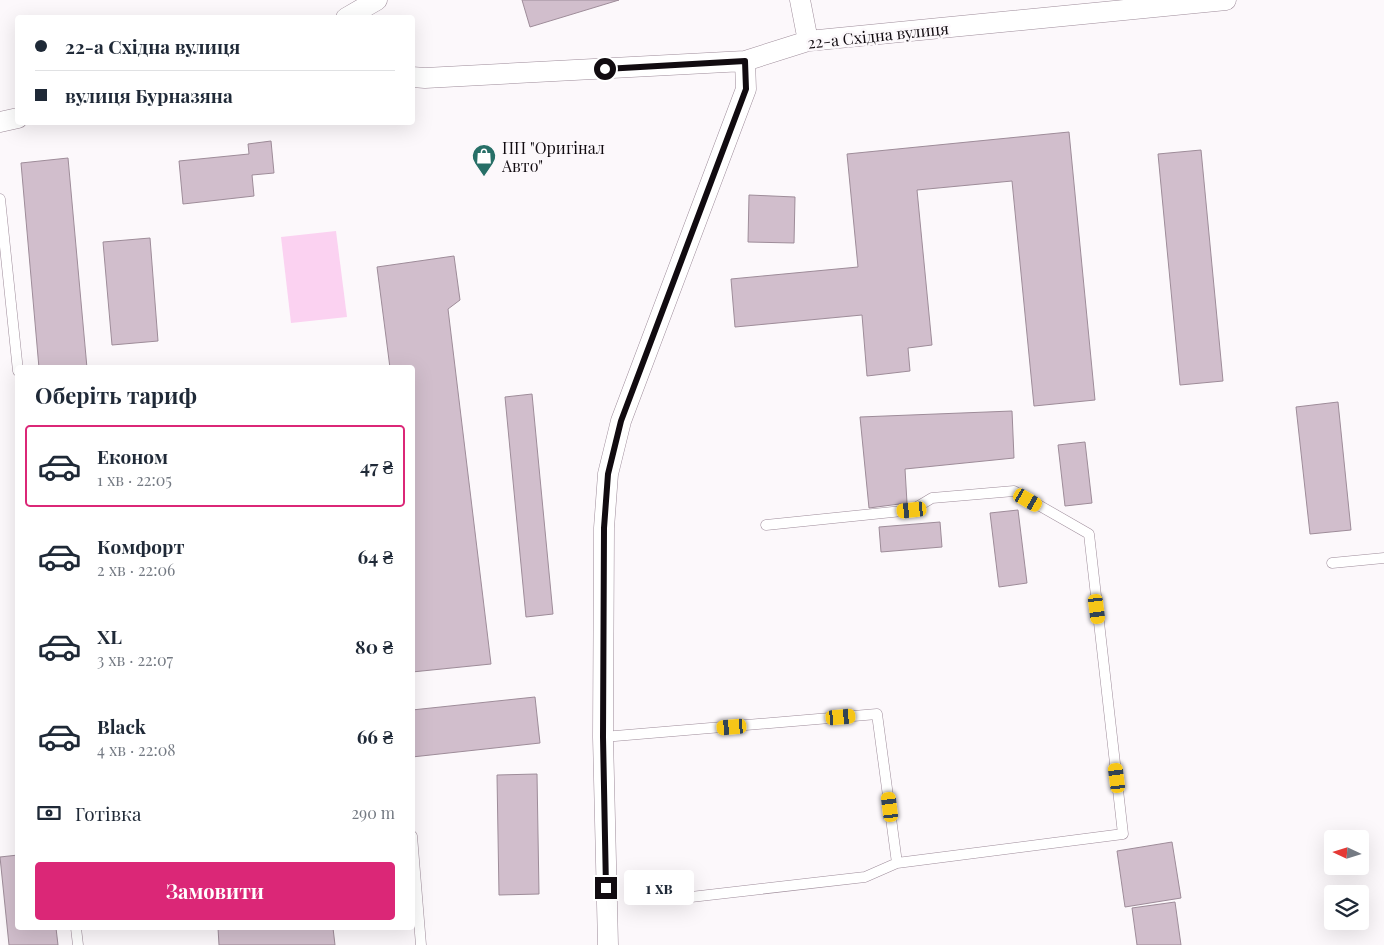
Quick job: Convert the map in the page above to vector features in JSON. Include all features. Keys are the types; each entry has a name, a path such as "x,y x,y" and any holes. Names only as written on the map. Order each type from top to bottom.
{"street":[{"path":"351,15 377,0"},
{"path":"800,0 808,41"},
{"name":"22-а Східна вулиця","path":"415,77 745,61 808,41 1226,0"},
{"path":"608,945 603,737 604,528 608,474 621,421 746,89 745,61"},
{"path":"0,122 15,119"}],"lane":[{"path":"0,199 17,365"},
{"path":"690,897 865,877 897,863 1123,834 1089,534 1014,491 932,498 912,510 766,525"},
{"path":"1332,563 1384,558"},
{"path":"603,737 878,714 897,863"},
{"path":"415,872 421,945"},
{"path":"76,930 78,945"}],"shaded area":[{"path":"336,231 347,317 291,323 281,237"}],"building":[{"path":"522,0 619,0 530,27"},
{"path":"1069,132 1095,400 1034,406 1012,181 917,190 932,345 908,348 910,371 867,376 862,315 735,327 731,279 858,267 847,154"},
{"path":"271,141 274,173 252,175 254,196 183,204 179,161 249,154 248,144"},
{"path":"1201,150 1223,381 1180,385 1158,154"},
{"path":"68,158 87,365 39,365 21,163"},
{"path":"749,195 795,197 794,243 748,242"},
{"path":"150,238 158,341 112,345 103,242"},
{"path":"454,256 460,300 448,309 491,664 415,672 415,365 390,365 377,267"},
{"path":"532,394 553,614 526,617 505,397"},
{"path":"1338,402 1351,530 1310,534 1296,407"},
{"path":"1012,411 1014,458 905,469 907,503 869,508 860,417"},
{"path":"1085,442 1092,503 1065,506 1058,445"},
{"path":"1018,510 1027,583 999,587 990,513"},
{"path":"940,522 942,547 881,552 879,527"},
{"path":"535,697 540,743 415,757 415,710"},
{"path":"537,774 539,894 499,895 497,775"},
{"path":"1172,842 1181,898 1125,907 1117,851"},
{"path":"15,855 15,930 56,930 58,945 9,945 0,857"},
{"path":"1175,902 1181,945 1137,945 1132,908"},
{"path":"218,930 333,930 335,945 219,945"}],"place":[{"name":"ПП \"Оригінал Авто\"","path":"484,177"}],"route":[{"path":"605,69 745,61 746,89 621,421 608,474 604,528 602,623 606,888"}]}
